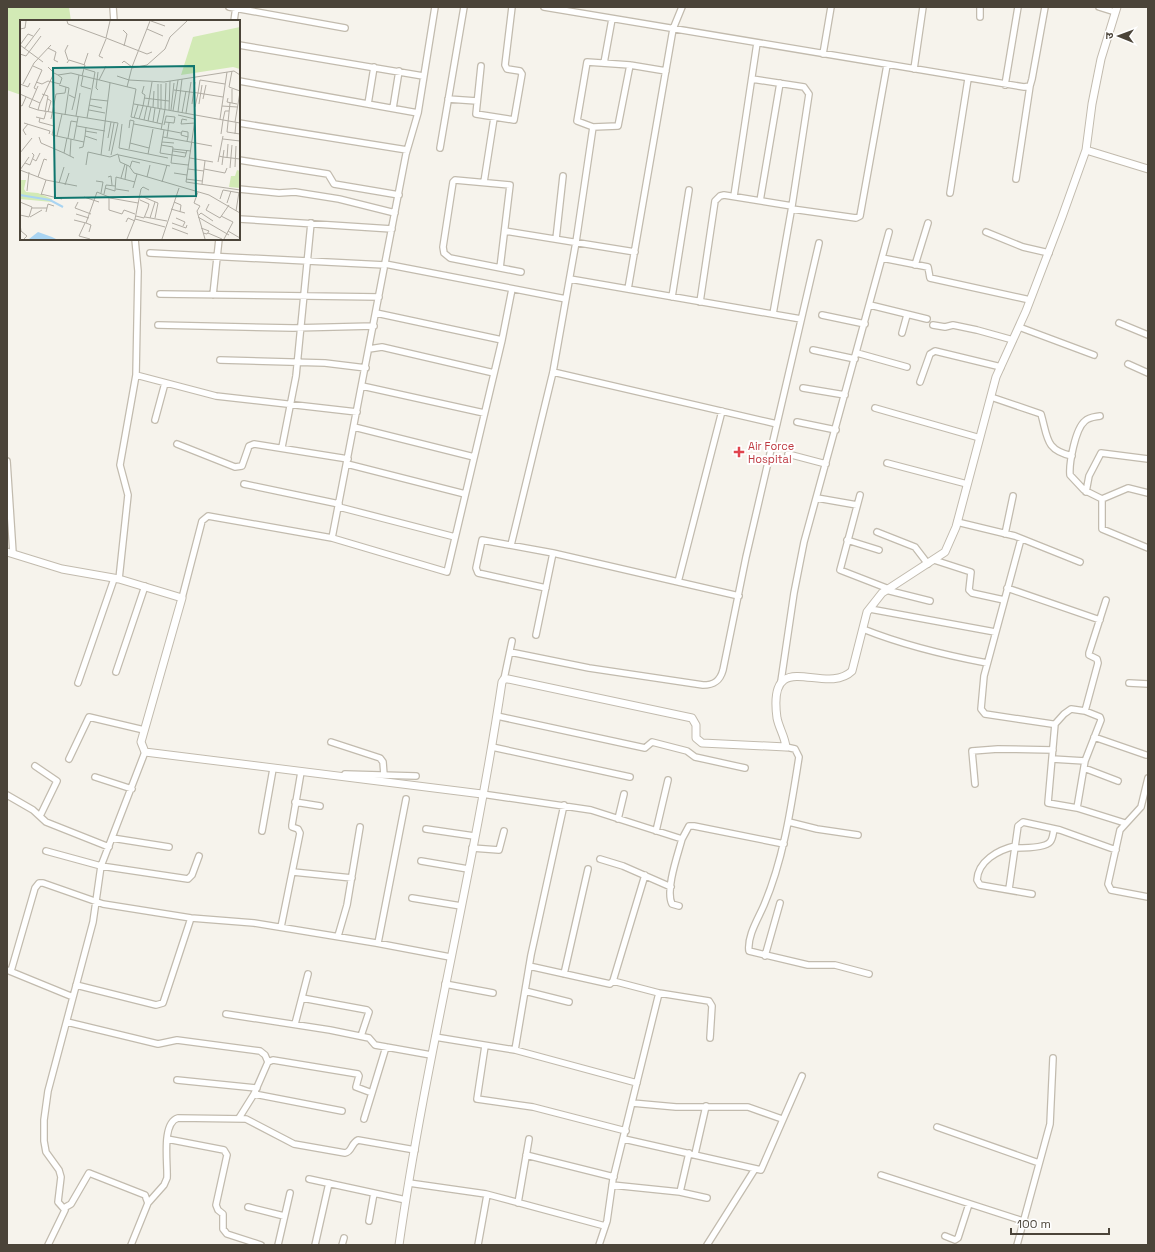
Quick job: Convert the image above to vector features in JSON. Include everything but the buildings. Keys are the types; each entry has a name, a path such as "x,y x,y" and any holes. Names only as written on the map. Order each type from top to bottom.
{"street":[{"path":"113,7 114,20"},
{"path":"229,7 345,28"},
{"path":"332,538 366,368 398,194 407,150 418,113 435,7"},
{"path":"440,148 464,7"},
{"path":"481,66 476,114 514,120 522,74 520,71 507,69 505,65 512,7"},
{"path":"544,7 968,79 1005,85 1030,86"},
{"path":"628,289 673,29 682,7"},
{"path":"823,54 831,7"},
{"path":"914,70 923,7"},
{"path":"980,7 980,17"},
{"path":"1005,85 1018,7"},
{"path":"1016,179 1030,86 1045,7"},
{"path":"781,681 790,676 833,678 847,676 852,671 870,609 888,590 911,573 945,552 957,522 996,377 1030,300 1086,150 1092,104 1101,59 1116,9 1099,7"},
{"path":"234,20 236,8"},
{"path":"604,63 612,19"},
{"path":"734,196 757,43"},
{"path":"240,45 423,76"},
{"path":"630,65 620,124 616,127 593,127 580,123 576,118 585,65 589,61 630,65 666,71"},
{"path":"700,302 715,201 720,196 734,196 792,208 856,218 860,216 887,65"},
{"path":"368,104 374,67"},
{"path":"393,108 399,71"},
{"path":"752,79 804,87 809,94 792,208 773,314"},
{"path":"950,192 968,79"},
{"path":"240,81 418,113"},
{"path":"760,201 780,83"},
{"path":"448,99 477,101"},
{"path":"484,182 494,118"},
{"path":"240,123 407,150"},
{"path":"511,545 553,372 570,279 593,127"},
{"path":"1086,150 1148,169"},
{"path":"240,160 328,174 334,184 398,194"},
{"path":"556,239 563,176"},
{"path":"500,268 510,185 454,180 443,250 450,258 500,268 521,272"},
{"path":"240,189 279,193 294,192 338,199 395,213"},
{"path":"672,297 689,190"},
{"path":"240,219 392,229"},
{"path":"282,447 297,363 311,223"},
{"path":"915,264 928,223"},
{"path":"505,231 635,252"},
{"path":"786,748 777,718 778,688 781,681 794,592 804,542 890,232"},
{"path":"986,232 1023,247 1048,253"},
{"path":"78,683 116,579 128,495 120,465 136,375 138,271 135,240"},
{"path":"213,295 219,240"},
{"path":"510,652 588,668 708,685 718,681 721,676 819,243"},
{"path":"150,253 385,265 566,299"},
{"path":"882,258 929,268 928,276 930,278 1030,300"},
{"path":"570,279 801,319"},
{"path":"64,1208 58,1202 61,1184 59,1170 46,1152 45,1147 44,1120 48,1091 97,901 102,866 145,752 141,742 182,598 202,521 208,516 332,538 447,572 502,340 512,289"},
{"path":"160,294 379,297"},
{"path":"870,305 927,319"},
{"path":"376,313 502,340"},
{"path":"822,315 865,324"},
{"path":"902,333 907,315"},
{"path":"1119,323 1148,335"},
{"path":"158,325 301,328 374,326"},
{"path":"933,325 973,329 1013,340"},
{"path":"1019,326 1094,355"},
{"path":"369,349 382,347 494,374"},
{"path":"813,350 856,356 907,367"},
{"path":"920,382 930,354 935,351 1001,367"},
{"path":"220,360 325,363 366,368"},
{"path":"1128,364 1148,373"},
{"path":"553,372 778,424"},
{"path":"136,375 216,396 357,412"},
{"path":"155,420 165,383"},
{"path":"362,386 484,413"},
{"path":"803,388 845,395"},
{"path":"991,397 1041,414 1050,445 1060,453 1072,456"},
{"path":"875,408 980,438"},
{"path":"678,582 722,411"},
{"path":"1100,416 1088,419 1083,423 1076,438 1070,476 1086,492 1102,499 1128,488 1148,493"},
{"path":"797,422 836,430"},
{"path":"354,427 474,457"},
{"path":"177,444 239,468 244,464 251,445 282,447 348,461 465,494"},
{"path":"1086,492 1091,470 1101,453 1148,459"},
{"path":"788,454 826,464"},
{"path":"7,461 10,553 62,569 145,586 182,598"},
{"path":"887,463 967,484"},
{"path":"244,484 339,505 455,537"},
{"path":"860,495 840,570 888,590 930,601"},
{"path":"1004,534 1013,496"},
{"path":"817,498 857,505"},
{"path":"1102,499 1102,529 1148,548"},
{"path":"957,522 1021,539 1080,562"},
{"path":"877,532 915,547 931,562 971,572 969,590 972,593 1004,600"},
{"path":"1021,539 982,682 982,712 1055,724"},
{"path":"546,588 478,573 476,571 482,540 553,553 739,596"},
{"path":"848,540 879,550"},
{"path":"536,635 553,553"},
{"path":"116,672 145,586"},
{"path":"1007,588 1100,620"},
{"path":"1086,711 1098,663 1098,660 1089,653 1106,600"},
{"path":"870,609 995,632"},
{"path":"863,629 906,645 950,657 987,663"},
{"path":"400,1245 406,1200 435,1037 512,641"},
{"path":"504,679 692,718 696,725 696,738 702,743 795,749 800,757 784,844 770,889 752,934 749,948 751,953 808,965 835,965 869,974"},
{"path":"1129,683 1148,684"},
{"path":"1077,808 1085,761 1100,717 1076,708 1067,710 1055,724 1048,803 1077,808 1125,823"},
{"path":"69,759 89,716 144,730"},
{"path":"497,716 646,748 652,742 687,751 695,757 745,768"},
{"path":"1094,737 1146,756"},
{"path":"330,742 380,758 383,762 384,775"},
{"path":"492,748 630,777"},
{"path":"975,784 972,751 998,748 1052,750"},
{"path":"145,752 564,805 591,810 682,839"},
{"path":"1052,759 1085,761"},
{"path":"35,766 57,781 40,816"},
{"path":"1084,768 1118,781"},
{"path":"262,831 273,769"},
{"path":"282,928 300,833 298,829 292,827 301,772"},
{"path":"342,774 416,776"},
{"path":"95,777 132,789"},
{"path":"1148,778 1141,808 1125,823 1120,830 1109,888 1111,890 1148,897"},
{"path":"656,831 668,780"},
{"path":"618,819 624,794"},
{"path":"7,795 33,810 46,822 109,847"},
{"path":"378,943 406,799"},
{"path":"296,802 320,806"},
{"path":"515,1050 529,966 564,805"},
{"path":"1141,808 1148,809"},
{"path":"789,822 816,829 858,836"},
{"path":"1009,890 1018,826 1020,823 1023,822 1054,829 1116,850"},
{"path":"679,906 670,902 671,887 675,864 682,839 689,826 784,844"},
{"path":"338,936 347,905 360,827"},
{"path":"426,829 474,836"},
{"path":"1032,894 980,885 977,880 977,875 981,866 998,852 1015,847 1034,847 1047,844 1051,840 1054,829"},
{"path":"472,848 499,850 504,831"},
{"path":"112,838 169,847"},
{"path":"46,851 102,866 188,879 192,875 199,856"},
{"path":"600,859 645,875 671,887"},
{"path":"422,861 468,869"},
{"path":"564,974 588,869"},
{"path":"293,872 352,878"},
{"path":"529,966 608,985 613,981 645,875"},
{"path":"73,996 9,971 36,885 43,883 103,904 191,918 254,923 338,936 450,957"},
{"path":"412,898 460,906"},
{"path":"765,956 780,903"},
{"path":"76,985 156,1005 163,1003 191,918"},
{"path":"295,1024 308,974"},
{"path":"613,981 659,994 712,1002 710,1038"},
{"path":"445,984 493,993"},
{"path":"525,991 569,1002"},
{"path":"599,1245 605,1226 612,1185 659,994"},
{"path":"302,998 367,1010 369,1012 361,1036"},
{"path":"226,1014 295,1024 361,1036 369,1038 375,1045 432,1055"},
{"path":"67,1022 158,1044 177,1040 260,1051 265,1054 268,1062 254,1094 239,1118"},
{"path":"435,1037 515,1050 637,1083"},
{"path":"485,1046 477,1099 533,1107 626,1131"},
{"path":"364,1119 386,1047"},
{"path":"1017,1245 1051,1119 1053,1058"},
{"path":"268,1062 280,1060 358,1074 359,1076 356,1087 372,1093"},
{"path":"624,1139 692,1153 756,1169 762,1169 782,1119 802,1076"},
{"path":"177,1080 257,1088"},
{"path":"254,1094 342,1111"},
{"path":"632,1103 676,1107 706,1106 752,1108 782,1119"},
{"path":"680,1192 706,1106"},
{"path":"132,1245 148,1203 164,1185 167,1178 167,1139 172,1123 178,1118 239,1118 255,1123 294,1144 345,1154 349,1152 354,1142 358,1140 415,1150"},
{"path":"937,1127 1039,1163"},
{"path":"167,1139 224,1150 226,1152 216,1205 218,1210 224,1214 223,1229 227,1234 261,1245"},
{"path":"518,1203 528,1139"},
{"path":"526,1155 614,1177"},
{"path":"707,1245 756,1169"},
{"path":"48,1245 64,1208 71,1204 89,1173 146,1195 148,1203"},
{"path":"880,1175 1023,1221"},
{"path":"309,1179 406,1200"},
{"path":"316,1245 329,1183"},
{"path":"409,1184 488,1195 605,1226"},
{"path":"612,1185 680,1192 707,1198"},
{"path":"278,1245 290,1193"},
{"path":"369,1221 374,1193"},
{"path":"478,1245 488,1195"},
{"path":"945,1236 955,1240 958,1238 969,1204"},
{"path":"248,1207 284,1216"},
{"path":"342,1245 344,1238"}],"green space":[{"path":"7,7 69,7 71,20 20,20 20,95 7,90"}],"place":[{"name":"Air Force Hospital","path":"739,452"}]}
